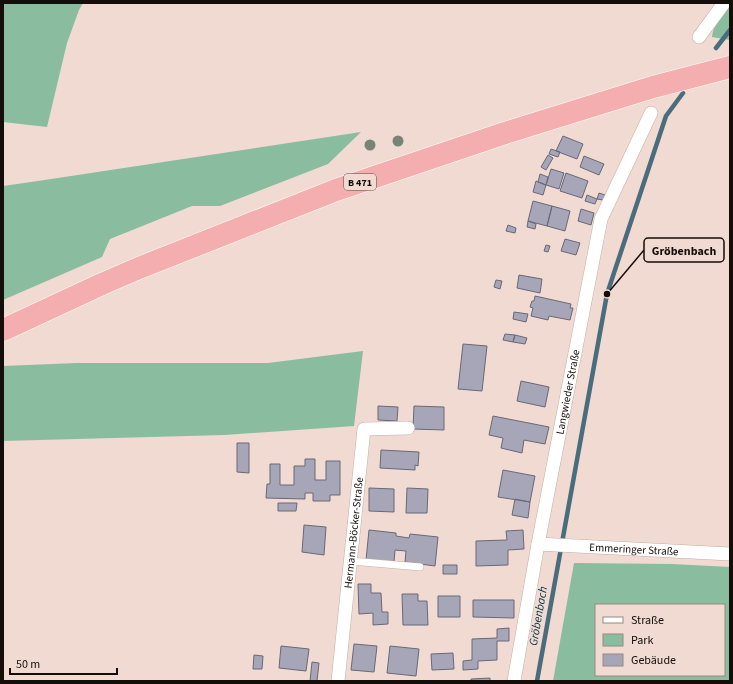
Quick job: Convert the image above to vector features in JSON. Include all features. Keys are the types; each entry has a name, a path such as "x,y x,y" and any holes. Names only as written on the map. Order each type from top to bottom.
{"highway":[{"name":"B 471","path":"3,330 139,268 336,190 505,133 653,87 730,67"}],"street":[{"path":"699,37 724,3"},
{"name":"Langwieder Straße","path":"514,681 545,544 601,219 651,113"},
{"name":"Hermann-Böcker-Straße","path":"338,681 364,429 408,428"},
{"name":"Emmeringer Straße","path":"545,544 730,554"}],"lane":[{"path":"351,562 420,567"}],"green space":[{"path":"3,3 83,3 67,43 47,127 3,122"},
{"path":"730,4 730,40 712,37 716,24"},
{"path":"361,132 328,164 220,206 192,206 110,239 102,257 3,300 3,186"},
{"path":"363,351 354,426 224,435 3,441 3,366 77,363 268,363"},
{"path":"574,563 672,564 730,567 730,681 553,681"}],"building":[{"path":"563,136 583,144 577,159 556,151"},
{"path":"551,149 560,152 558,157 549,154"},
{"path":"548,155 553,158 546,170 541,167"},
{"path":"584,156 604,164 599,175 580,167"},
{"path":"551,169 564,173 559,189 546,185"},
{"path":"566,173 588,181 582,198 560,191"},
{"path":"540,174 548,177 546,185 538,182"},
{"path":"536,181 546,185 543,195 533,192"},
{"path":"599,193 605,195 603,200 597,199"},
{"path":"587,195 597,199 595,204 585,201"},
{"path":"533,201 552,206 547,226 528,221"},
{"path":"552,206 570,211 565,231 547,226"},
{"path":"581,209 594,213 591,225 578,221"},
{"path":"528,221 536,224 535,229 527,227"},
{"path":"508,225 516,228 515,233 506,231"},
{"path":"565,239 580,243 576,255 561,251"},
{"path":"546,245 550,246 548,252 544,251"},
{"path":"519,275 542,279 540,293 517,288"},
{"path":"496,280 502,281 500,289 494,287"},
{"path":"535,296 571,304 570,308 573,308 570,320 549,316 548,320 531,316 533,308 530,307"},
{"path":"514,312 528,314 526,322 513,319"},
{"path":"505,334 515,335 513,342 503,340"},
{"path":"515,335 527,338 525,344 513,342"},
{"path":"463,344 487,346 482,391 458,389"},
{"path":"521,381 549,387 545,407 517,401"},
{"path":"378,406 398,407 397,421 378,420"},
{"path":"414,406 444,407 444,430 413,429"},
{"path":"493,416 549,427 545,444 524,440 522,453 501,448 503,438 489,435"},
{"path":"237,443 249,443 249,473 237,472"},
{"path":"381,450 419,452 418,466 415,465 415,470 380,468"},
{"path":"305,459 315,459 315,480 326,480 326,461 340,461 340,495 330,495 330,501 313,501 313,493 305,493 305,499 266,498 267,484 270,484 270,464 280,464 280,485 294,485 294,466 305,466"},
{"path":"503,470 535,476 530,502 498,497"},
{"path":"369,488 394,489 394,512 369,511"},
{"path":"407,488 428,489 427,513 406,513"},
{"path":"515,499 530,502 528,518 512,515"},
{"path":"278,503 297,503 296,511 278,511"},
{"path":"304,525 326,527 324,555 302,552"},
{"path":"369,530 396,533 396,536 409,538 410,534 438,537 435,566 405,562 406,551 395,550 394,562 366,560"},
{"path":"523,530 524,549 508,550 508,565 476,566 476,541 507,540 506,531"},
{"path":"443,565 457,565 457,574 443,574"},
{"path":"358,584 371,584 371,593 381,593 382,612 388,612 388,624 373,625 373,613 359,614"},
{"path":"402,594 418,594 418,601 427,601 428,625 403,625"},
{"path":"438,596 460,596 460,617 438,617"},
{"path":"473,600 514,600 514,618 473,617"},
{"path":"509,628 509,641 497,641 497,660 478,661 478,669 463,670 463,661 472,660 472,639 497,638 497,629"},
{"path":"354,644 377,646 374,672 351,670"},
{"path":"281,646 309,649 306,671 279,668"},
{"path":"390,646 419,649 416,676 387,673"},
{"path":"453,653 454,669 432,670 431,654"},
{"path":"254,655 263,656 262,669 253,669"},
{"path":"312,662 319,663 317,681 310,681"},
{"path":"490,678 490,681 471,681 471,679"}],"waterway":[{"name":"Gröbenbach","path":"716,48 730,30"},
{"name":"Gröbenbach","path":"537,681 607,294 666,116 683,93"}],"place":[{"name":"Gröbenbach","path":"607,294"}]}
